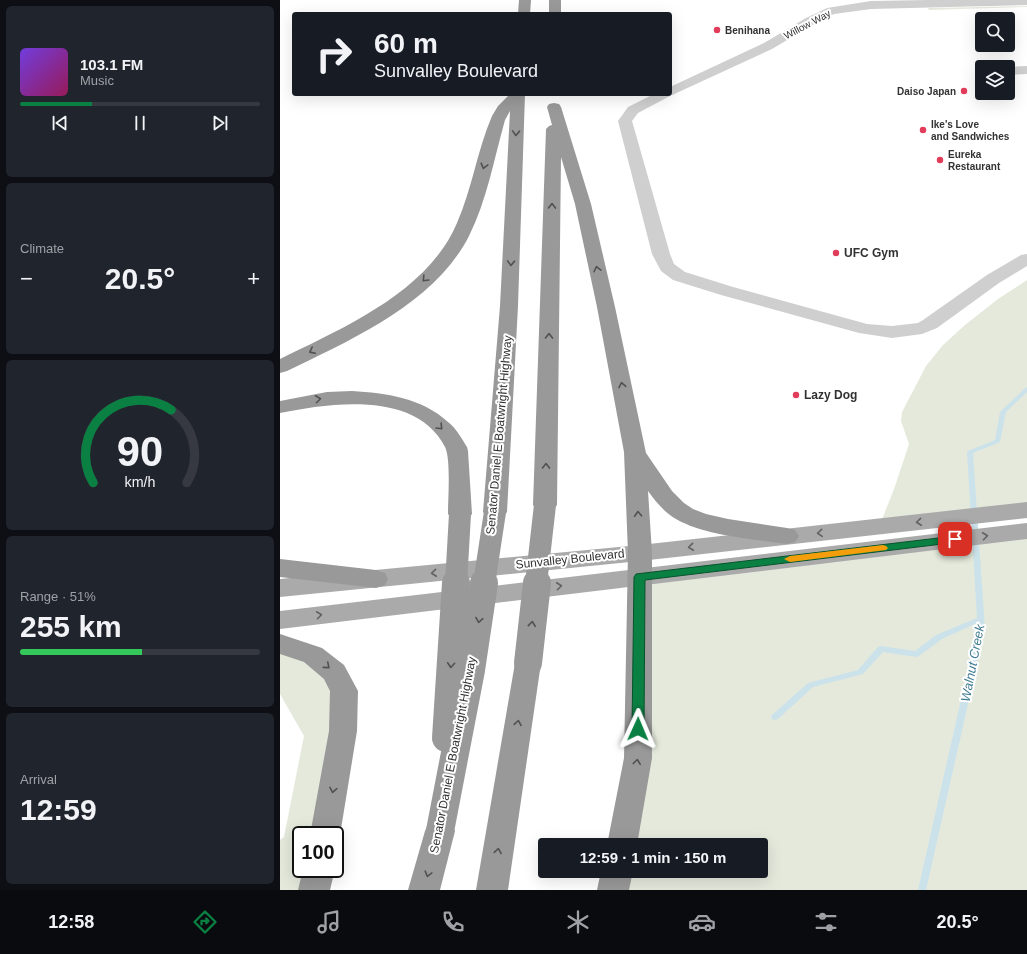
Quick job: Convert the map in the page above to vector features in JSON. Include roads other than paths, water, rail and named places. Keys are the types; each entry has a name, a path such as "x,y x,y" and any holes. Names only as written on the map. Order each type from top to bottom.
{"highway":[{"path":"524,12 525,0"},
{"path":"555,0 555,12"},
{"path":"280,367 384,312 416,288 443,260 457,241 469,217 500,114 516,96"},
{"name":"Senator Daniel E Boatwright Highway","path":"424,890 440,831 471,670 496,512 509,306 518,96"},
{"path":"554,100 583,204 606,307 635,452 640,565 638,758 623,838"},
{"path":"492,890 528,663 545,505 554,100"},
{"path":"280,407 308,400 339,397 356,397 397,403 413,408 426,415 437,424 457,448 460,514 440,831"},
{"path":"635,452 656,486 677,510 703,522 786,536"},
{"path":"280,568 376,579"},
{"path":"280,644 313,655 334,672 344,691 343,731 327,826"},
{"path":"314,890 317,878"},
{"path":"613,890 616,878"}],"main road":[{"name":"Sunvalley Boulevard","path":"280,620 640,565 786,536 1027,510"},
{"name":"Sunvalley Boulevard","path":"280,588 376,579 849,552 1027,531"}],"street":[{"name":"Willow Way","path":"672,91 768,46 810,21 831,11 871,5 1027,1"},
{"path":"1015,71 1027,70"},
{"path":"661,96 633,110 625,121 661,254 664,263 675,273 709,286 866,329 892,332 922,328 930,324 993,279 1027,259"}],"waterway":[{"name":"Walnut Creek","path":"922,890 981,629 970,452 998,441 1003,412 1027,389"},
{"path":"775,717 811,685 860,672 881,649 916,654 939,637 980,619"}],"place":[{"name":"Benihana","path":"717,30"},
{"name":"Daiso Japan","path":"964,91"},
{"name":"Ike's Love and Sandwiches","path":"923,130"},
{"name":"Eureka Restaurant","path":"940,160"},
{"name":"UFC Gym","path":"836,253"},
{"name":"Lazy Dog","path":"796,395"}]}
